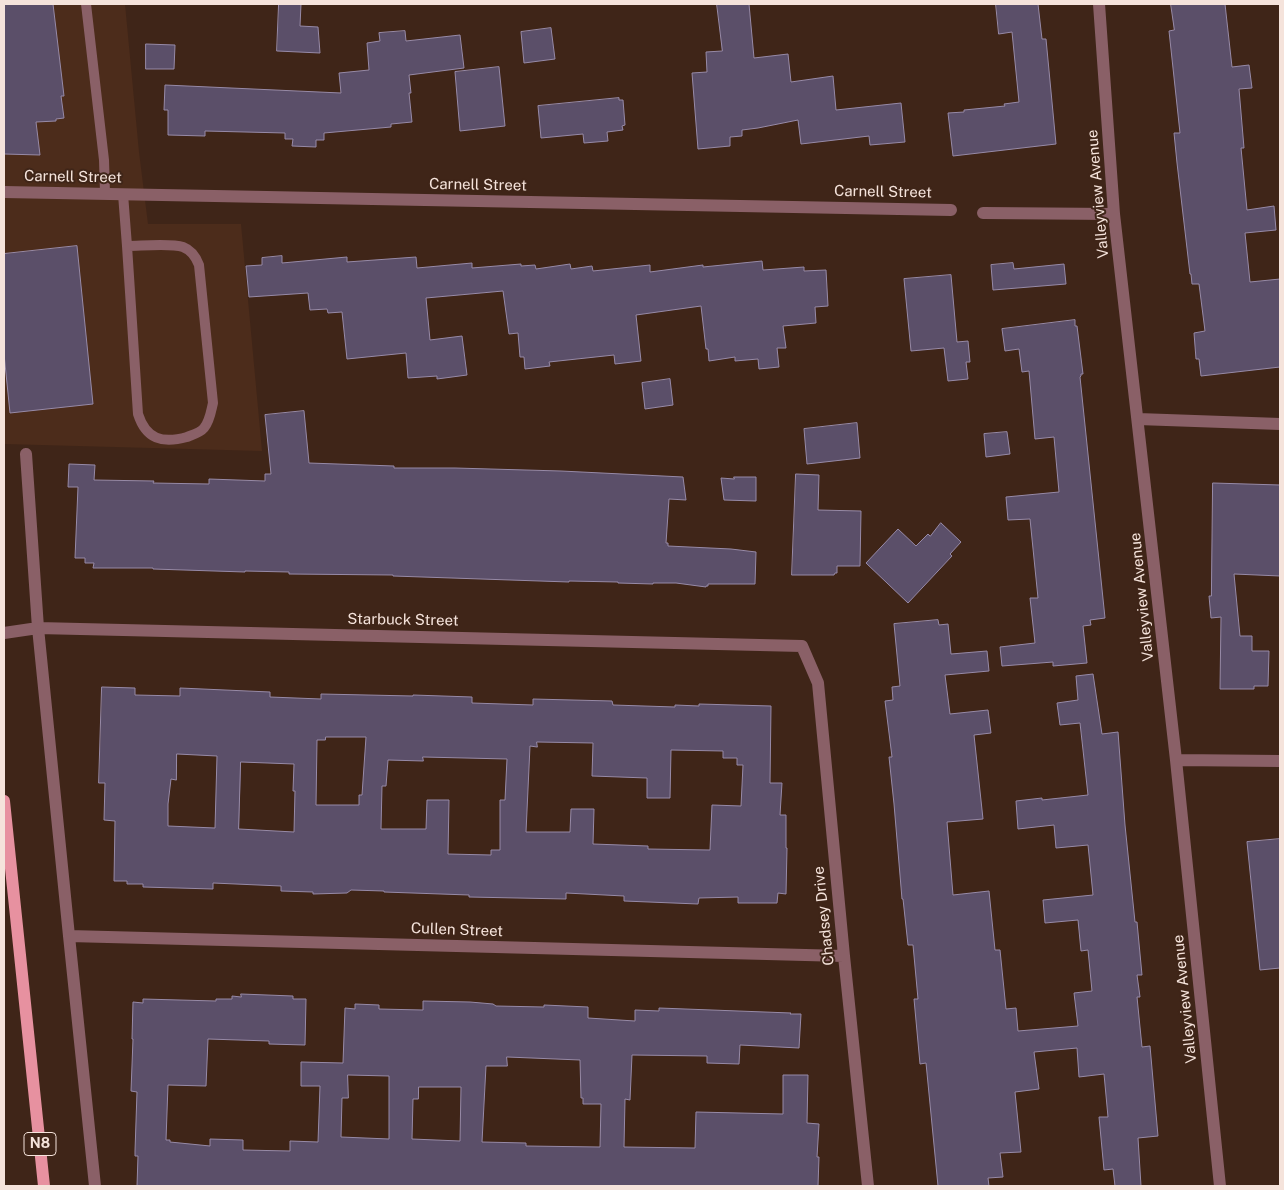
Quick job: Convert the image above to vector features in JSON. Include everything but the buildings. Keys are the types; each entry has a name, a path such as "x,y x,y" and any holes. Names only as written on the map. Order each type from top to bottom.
{"main road":[{"name":"N8","path":"4,801 44,1186"}],"street":[{"name":"Valleyview Avenue","path":"1099,4 1114,214 1176,760 1220,1186"},
{"name":"Carnell Street","path":"4,192 951,210"},
{"path":"983,213 1114,214"},
{"path":"1138,419 1280,424"},
{"path":"26,454 38,628 95,1186"},
{"name":"Starbuck Street","path":"4,633 38,628 802,646"},
{"name":"Chadsey Drive","path":"802,646 818,683 868,1186"},
{"path":"1176,760 1280,761"},
{"name":"Cullen Street","path":"68,936 844,956"}],"lane":[{"path":"86,4 104,160 105,193"},
{"path":"123,194 138,414 149,433 161,439 182,438 204,429 210,418 213,403 199,265 195,256 184,248 174,246 127,246"}],"shaded area":[{"path":"4,4 125,4 148,224 241,224 262,451 4,444"}]}
